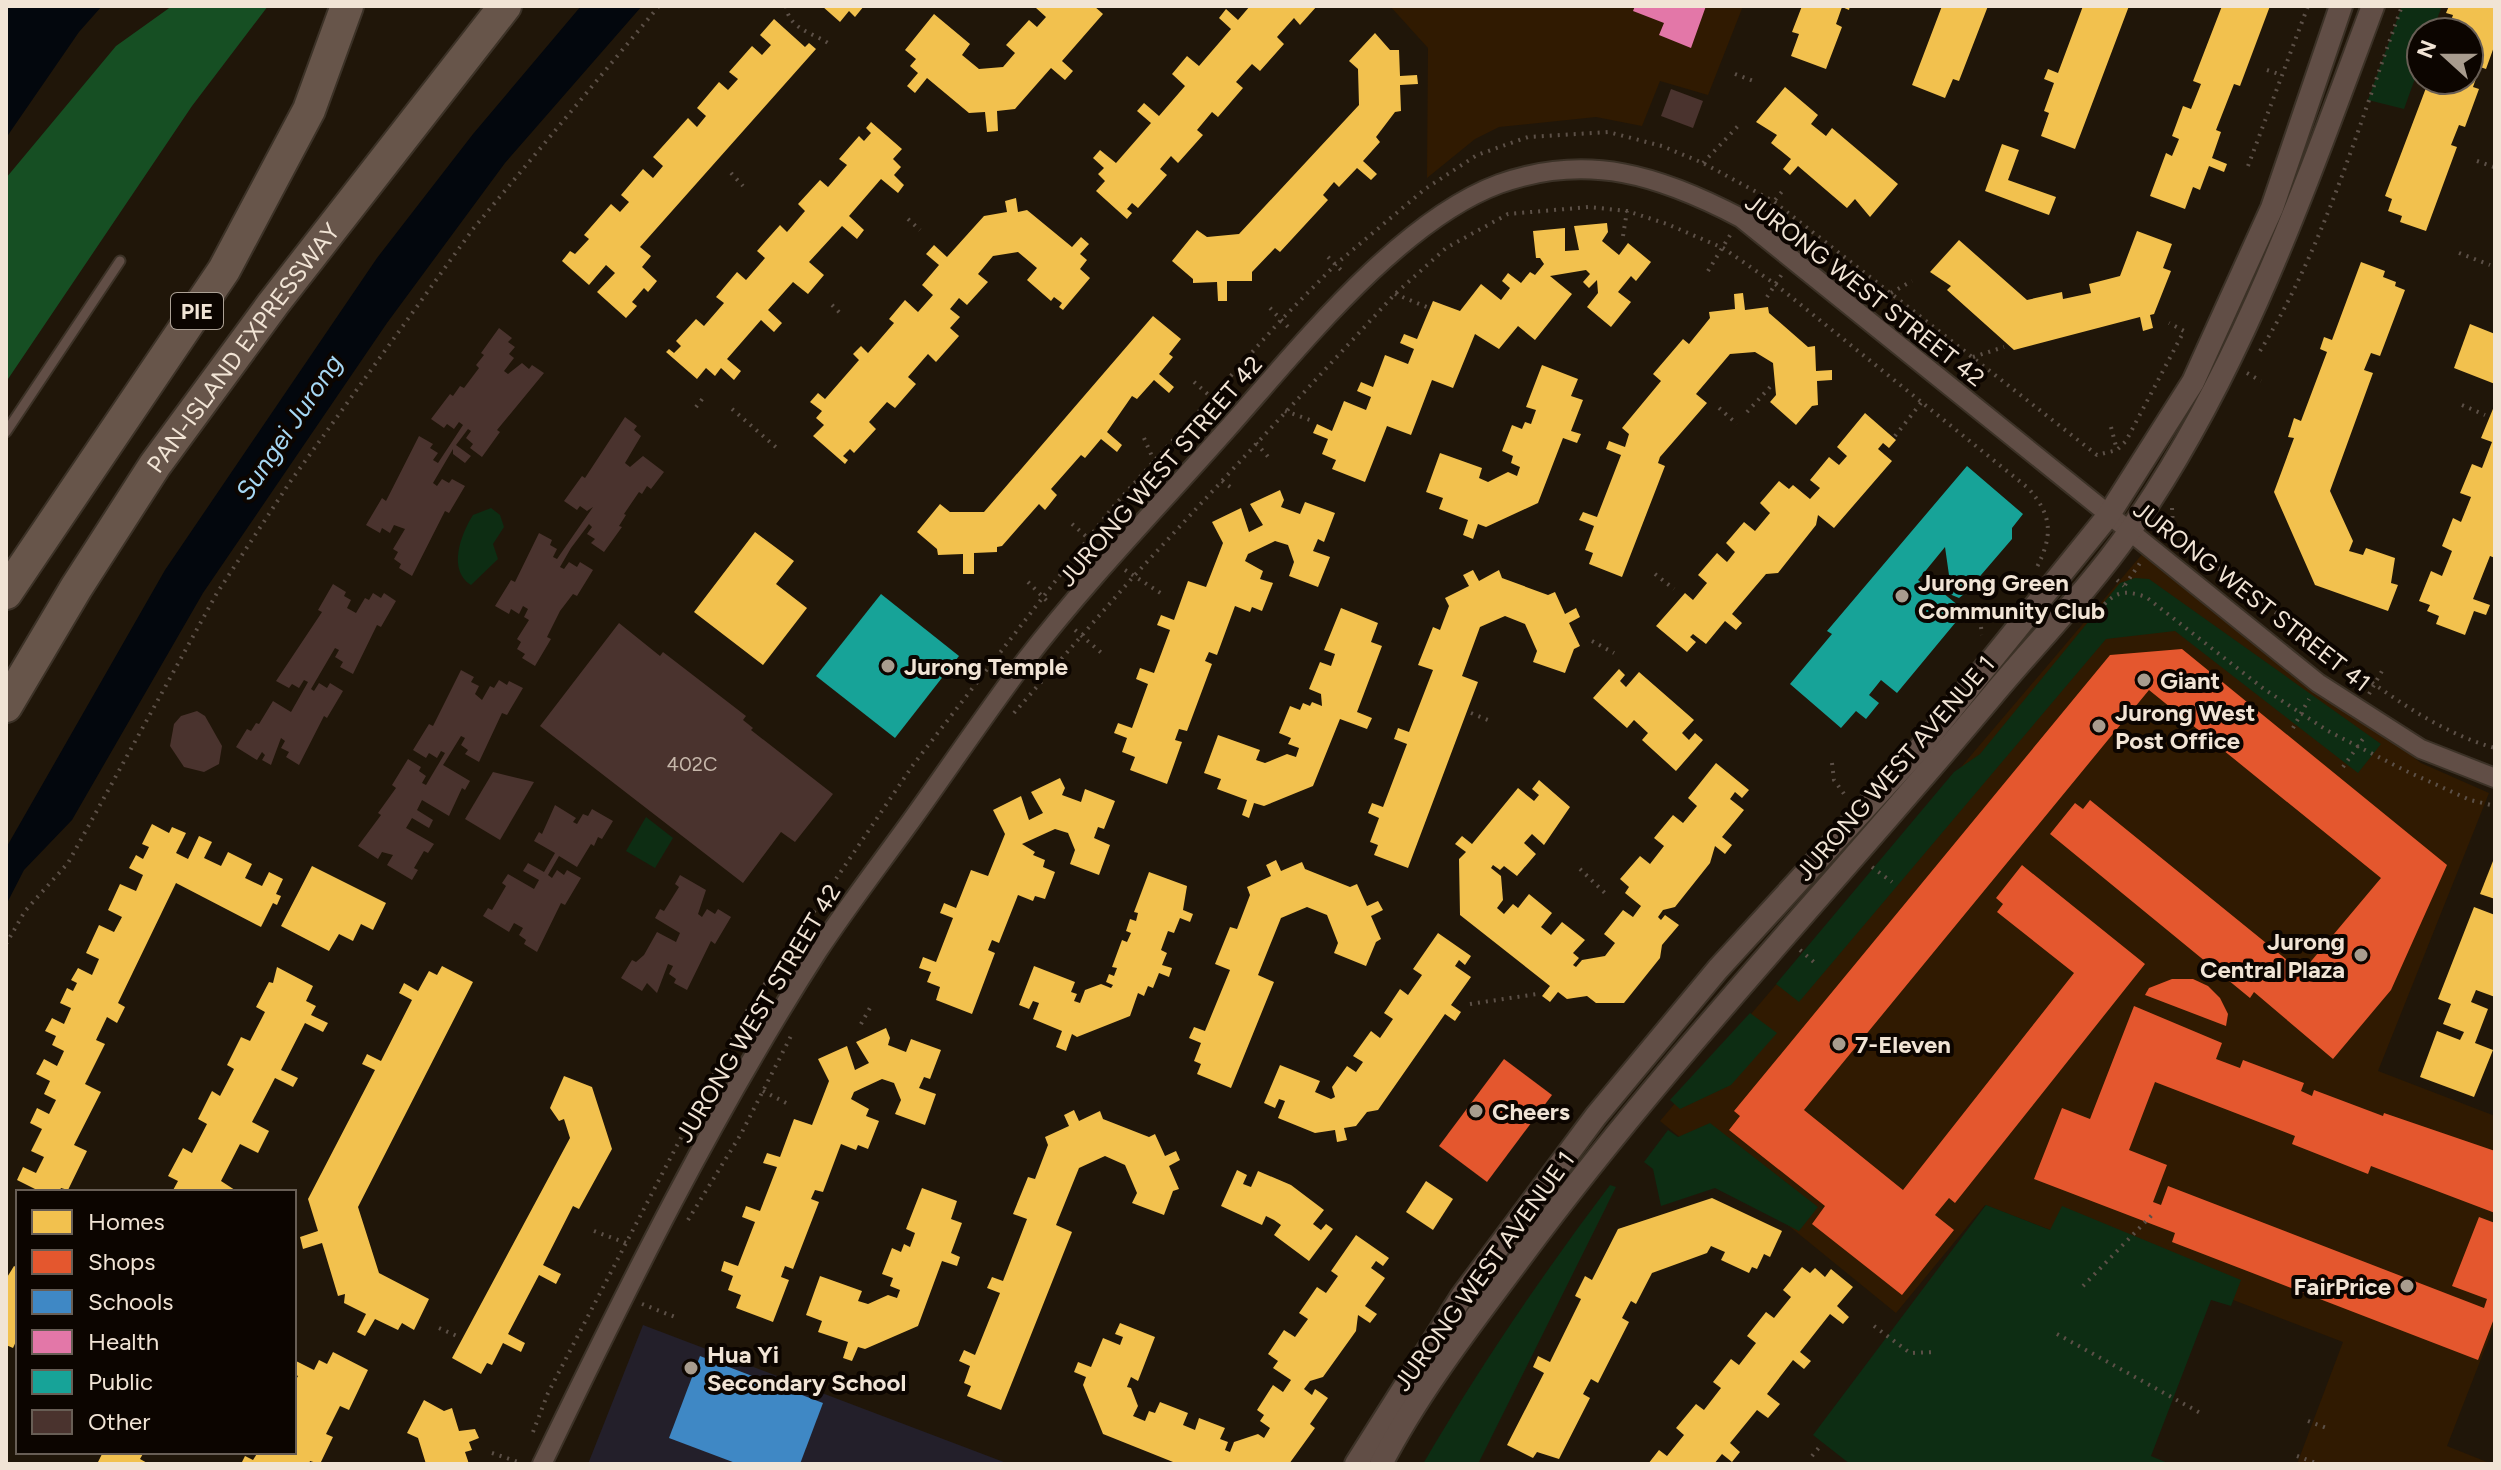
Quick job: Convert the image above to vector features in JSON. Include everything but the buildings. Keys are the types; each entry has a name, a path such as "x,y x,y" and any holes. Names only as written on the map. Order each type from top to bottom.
{"highway":[{"name":"PIE","path":"6,593 224,270 309,110 347,6"},
{"name":"PAN-ISLAND EXPRESSWAY","path":"6,706 76,588 155,465 273,304 505,6"}],"street":[{"name":"JURONG WEST AVENUE 1","path":"1356,1464 1462,1296 1596,1116 1718,969 1921,747 2108,516 2193,382 2272,208 2341,6"},
{"name":"JURONG WEST AVENUE 1","path":"1381,1464 1467,1330 1544,1226 1695,1036 1878,831 2129,532 2199,419 2294,217 2373,6"},
{"name":"JURONG WEST STREET 42","path":"542,1464 624,1295 689,1172 819,950 1027,659 1305,344 1414,233 1480,194 1511,181 1547,172 1610,169 1671,185 1754,226 2108,516"},
{"name":"JURONG WEST STREET 41","path":"2108,516 2318,683 2421,749 2495,778"}],"lane":[{"path":"6,432 120,261"}],"path":[{"path":"6,944 25,911 68,863 217,593 316,445 516,174 659,6"},
{"path":"786,6 787,18 796,26 828,43"},
{"path":"2248,166 2308,6"},
{"path":"2267,70 2282,75"},
{"path":"1735,74 1756,82"},
{"path":"1703,163 1739,125"},
{"path":"532,1436 548,1393 748,1009 913,765 1042,596 1154,461 1336,264 1425,189 1477,155 1528,137 1608,132 1662,146 1703,163 1773,201 2088,451 2105,455 2117,450 2126,441 2184,331 2169,323"},
{"path":"2477,161 2494,167"},
{"path":"731,173 743,186"},
{"path":"1754,226 1785,188"},
{"path":"1004,723 1255,442 1395,294 1446,248 1508,214 1589,207 1627,211 1723,248 1775,284 2028,488 2049,520 2049,537"},
{"path":"1623,236 1627,211"},
{"path":"908,219 920,230"},
{"path":"2459,253 2490,265"},
{"path":"1708,271 1718,255"},
{"path":"1767,297 1793,259"},
{"path":"1891,293 1912,281"},
{"path":"1395,294 1427,307"},
{"path":"832,305 843,316"},
{"path":"1270,308 1305,344"},
{"path":"1973,357 2004,347"},
{"path":"2247,373 2261,381"},
{"path":"1194,382 1211,397"},
{"path":"1747,412 1771,386"},
{"path":"696,407 703,398"},
{"path":"1895,436 1921,403"},
{"path":"2462,405 2485,415"},
{"path":"1719,408 1737,424"},
{"path":"732,409 778,449"},
{"path":"1285,411 1310,420"},
{"path":"2111,427 2117,450"},
{"path":"1144,438 1154,461"},
{"path":"1255,442 1270,459"},
{"path":"1221,480 1233,489"},
{"path":"2171,519 2180,536 2207,560 2375,684 2434,721 2495,748"},
{"path":"1655,574 1674,589"},
{"path":"2111,596 2123,591 2146,597 2301,714 2404,770 2470,800 2495,806"},
{"path":"1980,619 1982,635"},
{"path":"1592,641 1614,653"},
{"path":"2293,728 2318,683"},
{"path":"1471,713 1493,722"},
{"path":"2343,767 2375,720"},
{"path":"1832,763 1834,780 1848,800"},
{"path":"1870,865 1892,882"},
{"path":"1580,869 1607,895"},
{"path":"1798,948 1816,964"},
{"path":"1470,1004 1537,994"},
{"path":"861,1024 871,1006"},
{"path":"680,1233 763,1091 797,1024"},
{"path":"763,1091 790,1105"},
{"path":"2083,1286 2152,1215"},
{"path":"594,1231 626,1243"},
{"path":"636,1315 648,1292"},
{"path":"642,1304 675,1317"},
{"path":"1874,1326 1910,1353 1935,1352"},
{"path":"439,1328 457,1336"},
{"path":"2057,1334 2204,1415"},
{"path":"2308,1421 2329,1429"},
{"path":"1812,1456 1822,1444"},
{"path":"492,1453 521,1464 526,1450"},
{"path":"2297,1456 2316,1463"}],"shaded area":[{"path":"1390,6 1743,6 1708,95 1660,81 1642,126 1596,117 1499,127 1475,139 1427,178 1428,48"},
{"path":"2144,552 2421,763 2489,793 2378,1071 2495,1116 2495,1323 2447,1446 2492,1464 2297,1464 2343,1342 1985,1205 1896,1313 1660,1121"},
{"name":"Hua Yi Secondary School","path":"643,1325 1009,1464 588,1464"}],"green space":[{"path":"172,6 268,6 192,106 6,382 6,178 116,46"},
{"path":"2402,6 2442,6 2438,16 2405,16 2405,96 2409,96 2404,109 2368,100"},
{"path":"491,508 500,515 504,527 493,544 498,559 471,585 460,570 458,552 473,515"},
{"path":"2135,578 2149,579 2381,744 2358,773 2175,631 2106,639 1799,1002 1776,984 1954,772 1980,754 2120,583"},
{"path":"646,817 673,838 655,868 626,851"},
{"path":"1750,1013 1777,1033 1731,1085 1680,1109 1670,1100"},
{"path":"1710,1123 1818,1207 1799,1231 1715,1188 1661,1206 1653,1169 1644,1162 1668,1130 1678,1137"},
{"path":"1610,1185 1616,1187 1478,1464 1423,1464 1512,1322"},
{"path":"1986,1205 2050,1230 2062,1206 2241,1280 2231,1306 2211,1300 2151,1456 2170,1464 1850,1464 1813,1435"}],"water":[{"path":"6,6 102,6 79,32 6,138"},
{"name":"Sungei Jurong","path":"581,6 642,6 505,163 387,323 203,593 72,820 24,870 6,905 6,848 165,570 377,258 473,134"}],"place":[{"name":"Jurong Green Community Club","path":"1902,596"},
{"name":"Jurong Temple","path":"888,666"},
{"name":"Giant","path":"2144,680"},
{"name":"Jurong West Post Office","path":"2099,726"},
{"name":"Jurong Central Plaza","path":"2361,955"},
{"name":"7-Eleven","path":"1839,1044"},
{"name":"Cheers","path":"1476,1111"},
{"name":"FairPrice","path":"2407,1286"},
{"name":"Hua Yi Secondary School","path":"691,1368"}]}
